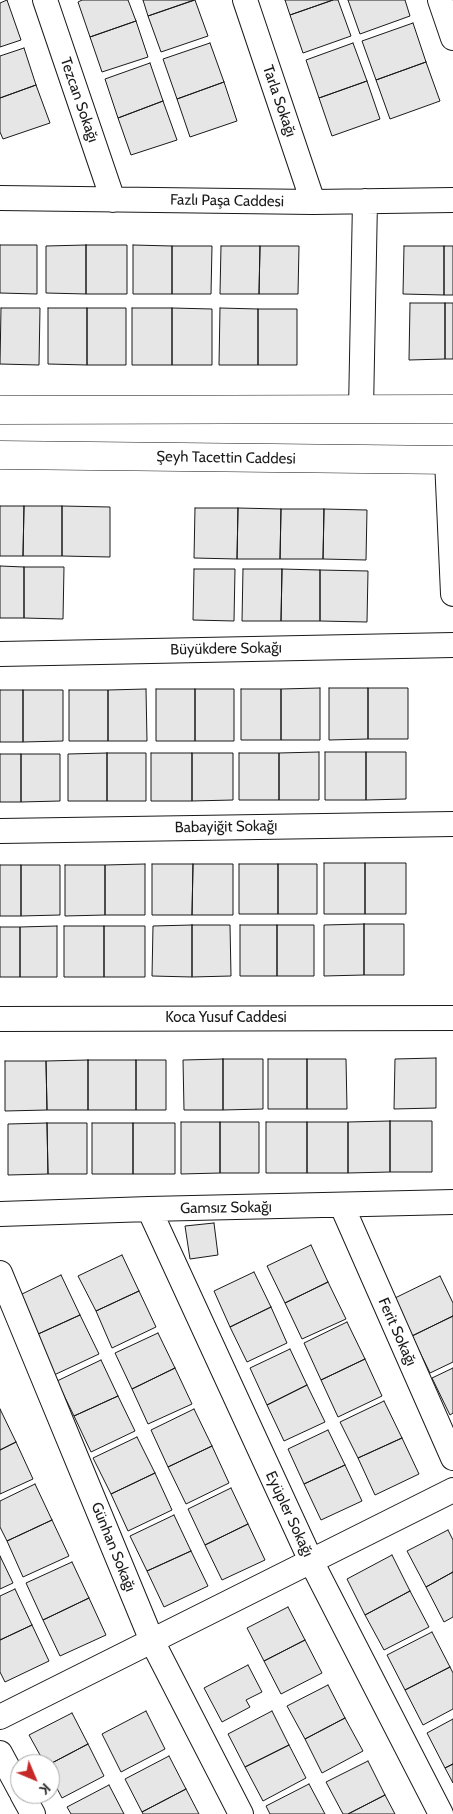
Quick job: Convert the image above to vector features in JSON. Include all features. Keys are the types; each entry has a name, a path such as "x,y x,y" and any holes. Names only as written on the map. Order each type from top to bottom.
{"street":[{"name":"Tezcan Sokağı","path":"45,0 113,200"},
{"name":"Tarla Sokağı","path":"245,0 314,202"},
{"path":"440,0 453,38"},
{"name":"Fazlı Paşa Caddesi","path":"0,198 314,202 453,200"},
{"path":"361,410 365,201"},
{"path":"0,410 453,409"},
{"name":"Şeyh Tacettin Caddesi","path":"0,455 450,460"},
{"path":"450,460 453,594"},
{"name":"Büyükdere Sokağı","path":"0,654 453,645"},
{"name":"Babayiğit Sokağı","path":"0,831 453,824"},
{"name":"Koca Yusuf Caddesi","path":"0,1019 453,1018"},
{"name":"Gamsız Sokağı","path":"0,1214 453,1202"},
{"name":"Ferit Sokağı","path":"342,1206 453,1458"},
{"name":"Eyüpler Sokağı","path":"149,1209 311,1561 441,1814"},
{"name":"Günhan Sokağı","path":"0,1273 152,1641 241,1814"},
{"path":"0,1717 453,1490"},
{"path":"0,1752 10,1771"}],"building":[{"path":"7,0 21,40 0,47 0,3"},
{"path":"82,0 128,0 136,21 90,37 78,2"},
{"path":"143,0 194,0 148,16"},
{"path":"195,0 208,36 161,52 148,16"},
{"path":"285,0 333,0 290,15"},
{"path":"338,0 351,36 303,53 290,15"},
{"path":"348,0 405,0 410,16 360,34"},
{"path":"136,21 148,57 102,72 90,37"},
{"path":"413,23 426,62 376,80 362,41"},
{"path":"210,43 224,82 177,99 163,59"},
{"path":"353,43 367,81 319,98 306,60"},
{"path":"24,48 36,85 0,98 0,56"},
{"path":"426,62 440,101 390,119 376,80"},
{"path":"150,63 163,101 118,118 105,79"},
{"path":"367,81 380,119 332,136 319,98"},
{"path":"224,82 237,121 190,137 177,99"},
{"path":"36,85 50,123 3,139 0,132 0,98"},
{"path":"163,101 177,140 131,155 118,118"},
{"path":"0,245 37,245 37,294 0,293"},
{"path":"86,245 86,294 46,293 46,246"},
{"path":"86,245 127,245 127,294 86,294"},
{"path":"133,245 172,246 172,294 133,294"},
{"path":"172,246 212,246 211,294 172,294"},
{"path":"221,246 260,246 259,294 220,294"},
{"path":"260,246 299,246 298,294 259,294"},
{"path":"404,246 444,246 444,295 403,294"},
{"path":"444,246 453,246 453,295 444,295"},
{"path":"410,303 445,303 445,359 409,360"},
{"path":"445,303 453,303 453,359 445,359"},
{"path":"1,308 40,308 39,365 0,364"},
{"path":"48,308 87,308 87,365 48,364"},
{"path":"87,308 126,308 126,365 87,365"},
{"path":"132,308 172,308 172,365 132,365"},
{"path":"172,308 212,309 212,365 172,365"},
{"path":"220,308 258,309 258,365 219,365"},
{"path":"258,309 297,309 297,365 258,365"},
{"path":"0,506 24,506 23,556 0,556"},
{"path":"24,506 62,506 62,556 23,556"},
{"path":"62,506 110,507 110,557 62,556"},
{"path":"195,508 238,508 237,559 194,558"},
{"path":"238,508 281,509 280,559 237,559"},
{"path":"281,509 324,509 323,559 280,559"},
{"path":"324,509 367,510 366,560 323,559"},
{"path":"0,566 24,567 24,618 0,618"},
{"path":"24,567 64,567 63,619 24,618"},
{"path":"194,569 235,569 234,621 193,620"},
{"path":"243,569 282,569 281,621 242,621"},
{"path":"282,569 320,570 320,621 281,621"},
{"path":"320,570 368,571 367,622 320,621"},
{"path":"320,688 320,740 281,740 281,689"},
{"path":"329,688 368,688 368,739 329,740"},
{"path":"368,688 408,688 408,739 368,739"},
{"path":"146,689 147,741 108,741 108,690"},
{"path":"156,689 195,689 195,741 156,741"},
{"path":"195,689 234,689 234,741 195,741"},
{"path":"241,689 281,689 281,740 241,740"},
{"path":"0,690 23,690 23,742 0,742"},
{"path":"23,690 63,690 63,741 23,742"},
{"path":"69,690 108,690 108,741 69,741"},
{"path":"319,752 319,800 279,800 279,753"},
{"path":"325,752 366,752 366,800 325,800"},
{"path":"366,752 406,752 406,799 366,800"},
{"path":"107,753 107,801 68,801 68,754"},
{"path":"107,753 146,753 146,801 107,801"},
{"path":"151,753 192,753 192,801 151,801"},
{"path":"192,753 233,753 233,800 192,801"},
{"path":"239,753 279,753 279,800 239,800"},
{"path":"0,754 21,754 21,802 0,802"},
{"path":"21,754 60,754 60,801 21,802"},
{"path":"324,863 365,863 365,914 324,914"},
{"path":"365,863 406,863 406,914 365,914"},
{"path":"145,864 145,915 105,915 105,865"},
{"path":"152,864 193,864 192,915 152,915"},
{"path":"193,864 233,864 233,915 192,915"},
{"path":"239,864 278,864 278,914 239,914"},
{"path":"278,864 317,864 317,914 278,914"},
{"path":"0,865 21,865 21,916 0,916"},
{"path":"21,865 60,865 60,915 21,916"},
{"path":"65,865 105,865 105,915 65,916"},
{"path":"364,924 364,975 324,976 324,925"},
{"path":"364,924 404,924 404,975 364,975"},
{"path":"192,925 192,977 152,976 153,926"},
{"path":"192,925 230,925 231,976 192,977"},
{"path":"240,925 277,925 277,976 240,976"},
{"path":"277,925 314,925 314,976 277,976"},
{"path":"57,926 57,977 20,977 20,927"},
{"path":"64,926 104,926 104,977 64,977"},
{"path":"104,926 145,926 145,977 104,977"},
{"path":"0,927 20,927 20,977 0,977"},
{"path":"436,1058 436,1108 394,1109 395,1059"},
{"path":"223,1059 223,1110 184,1110 183,1060"},
{"path":"223,1059 263,1059 263,1109 223,1110"},
{"path":"268,1059 307,1059 307,1109 268,1109"},
{"path":"307,1059 346,1059 347,1109 307,1109"},
{"path":"88,1060 136,1060 136,1110 88,1110"},
{"path":"88,1060 88,1110 47,1110 46,1061"},
{"path":"136,1060 166,1060 166,1110 136,1110"},
{"path":"5,1061 46,1061 47,1110 5,1111"},
{"path":"390,1121 390,1172 348,1173 348,1122"},
{"path":"390,1121 432,1121 432,1172 390,1172"},
{"path":"181,1122 220,1122 220,1173 181,1174"},
{"path":"220,1122 259,1122 259,1173 220,1173"},
{"path":"266,1122 307,1122 307,1173 266,1173"},
{"path":"307,1122 348,1122 348,1173 307,1173"},
{"path":"47,1123 87,1123 87,1174 48,1174"},
{"path":"47,1123 48,1174 8,1175 8,1124"},
{"path":"92,1123 133,1123 133,1174 92,1174"},
{"path":"133,1123 175,1123 175,1174 133,1174"},
{"path":"214,1223 218,1255 190,1259 185,1226"},
{"path":"311,1245 328,1282 285,1303 267,1266"},
{"path":"122,1255 139,1291 96,1311 78,1276"},
{"path":"254,1272 271,1307 230,1327 214,1291"},
{"path":"61,1275 80,1315 36,1335 18,1296"},
{"path":"440,1276 453,1303 453,1316 412,1336 395,1298"},
{"path":"328,1282 346,1319 302,1339 285,1303"},
{"path":"139,1291 156,1327 112,1348 96,1311"},
{"path":"271,1307 287,1343 247,1362 230,1327"},
{"path":"80,1315 99,1354 54,1375 36,1335"},
{"path":"453,1316 453,1362 430,1373 412,1336"},
{"path":"347,1322 365,1359 321,1380 304,1343"},
{"path":"158,1333 175,1368 132,1389 115,1353"},
{"path":"290,1349 307,1385 267,1405 250,1368"},
{"path":"365,1359 382,1396 338,1417 321,1380"},
{"path":"101,1360 118,1396 74,1416 57,1381"},
{"path":"175,1368 192,1404 148,1424 132,1389"},
{"path":"453,1368 453,1413 450,1415 432,1378"},
{"path":"307,1385 325,1422 284,1441 267,1405"},
{"path":"118,1396 135,1431 91,1452 74,1416"},
{"path":"384,1401 402,1438 358,1458 340,1422"},
{"path":"0,1409 16,1442 0,1450"},
{"path":"194,1409 212,1446 168,1467 151,1430"},
{"path":"328,1430 345,1465 304,1484 288,1449"},
{"path":"137,1437 155,1473 111,1494 93,1458"},
{"path":"402,1438 419,1474 375,1495 358,1458"},
{"path":"16,1442 33,1479 0,1494 0,1450"},
{"path":"212,1446 229,1483 186,1504 168,1467"},
{"path":"345,1465 362,1501 321,1520 304,1484"},
{"path":"155,1473 172,1510 128,1531 111,1494"},
{"path":"35,1484 52,1520 7,1541 0,1527 0,1501"},
{"path":"231,1488 248,1524 205,1545 188,1509"},
{"path":"174,1515 191,1551 147,1571 130,1536"},
{"path":"52,1520 69,1556 23,1577 7,1541"},
{"path":"248,1524 265,1560 222,1580 205,1545"},
{"path":"448,1530 453,1540 453,1572 426,1587 407,1551"},
{"path":"191,1551 208,1586 164,1607 147,1571"},
{"path":"392,1555 410,1591 365,1615 347,1579"},
{"path":"0,1556 13,1583 0,1589"},
{"path":"72,1562 89,1598 43,1620 26,1583"},
{"path":"453,1572 453,1617 444,1622 426,1587"},
{"path":"15,1589 32,1625 0,1640 0,1596"},
{"path":"410,1591 429,1627 384,1650 365,1615"},
{"path":"89,1598 106,1635 60,1656 43,1620"},
{"path":"288,1607 305,1640 264,1661 247,1628"},
{"path":"32,1625 49,1661 5,1682 0,1672 0,1640"},
{"path":"432,1632 450,1667 405,1690 387,1655"},
{"path":"305,1640 322,1673 281,1694 264,1661"},
{"path":"248,1665 262,1692 246,1700 250,1707 222,1722 204,1688"},
{"path":"450,1667 453,1673 453,1709 423,1725 405,1690"},
{"path":"328,1685 345,1718 305,1739 287,1706"},
{"path":"146,1711 165,1749 121,1772 102,1734"},
{"path":"272,1711 289,1745 245,1767 228,1734"},
{"path":"72,1713 88,1744 60,1759 60,1754 39,1754 29,1735"},
{"path":"345,1718 363,1751 322,1773 305,1739"},
{"path":"453,1719 453,1764 445,1768 427,1733"},
{"path":"88,1744 104,1776 62,1798 60,1794 60,1759"},
{"path":"289,1745 306,1778 263,1801 245,1767"},
{"path":"169,1756 186,1789 142,1812 125,1779"},
{"path":"368,1761 385,1795 348,1814 343,1814 326,1782"},
{"path":"453,1764 453,1783 445,1768"},
{"path":"309,1784 325,1814 270,1814 266,1806"},
{"path":"109,1785 124,1814 71,1814 67,1807"},
{"path":"186,1789 199,1814 143,1814 142,1812"},
{"path":"385,1795 395,1814 348,1814"}]}
